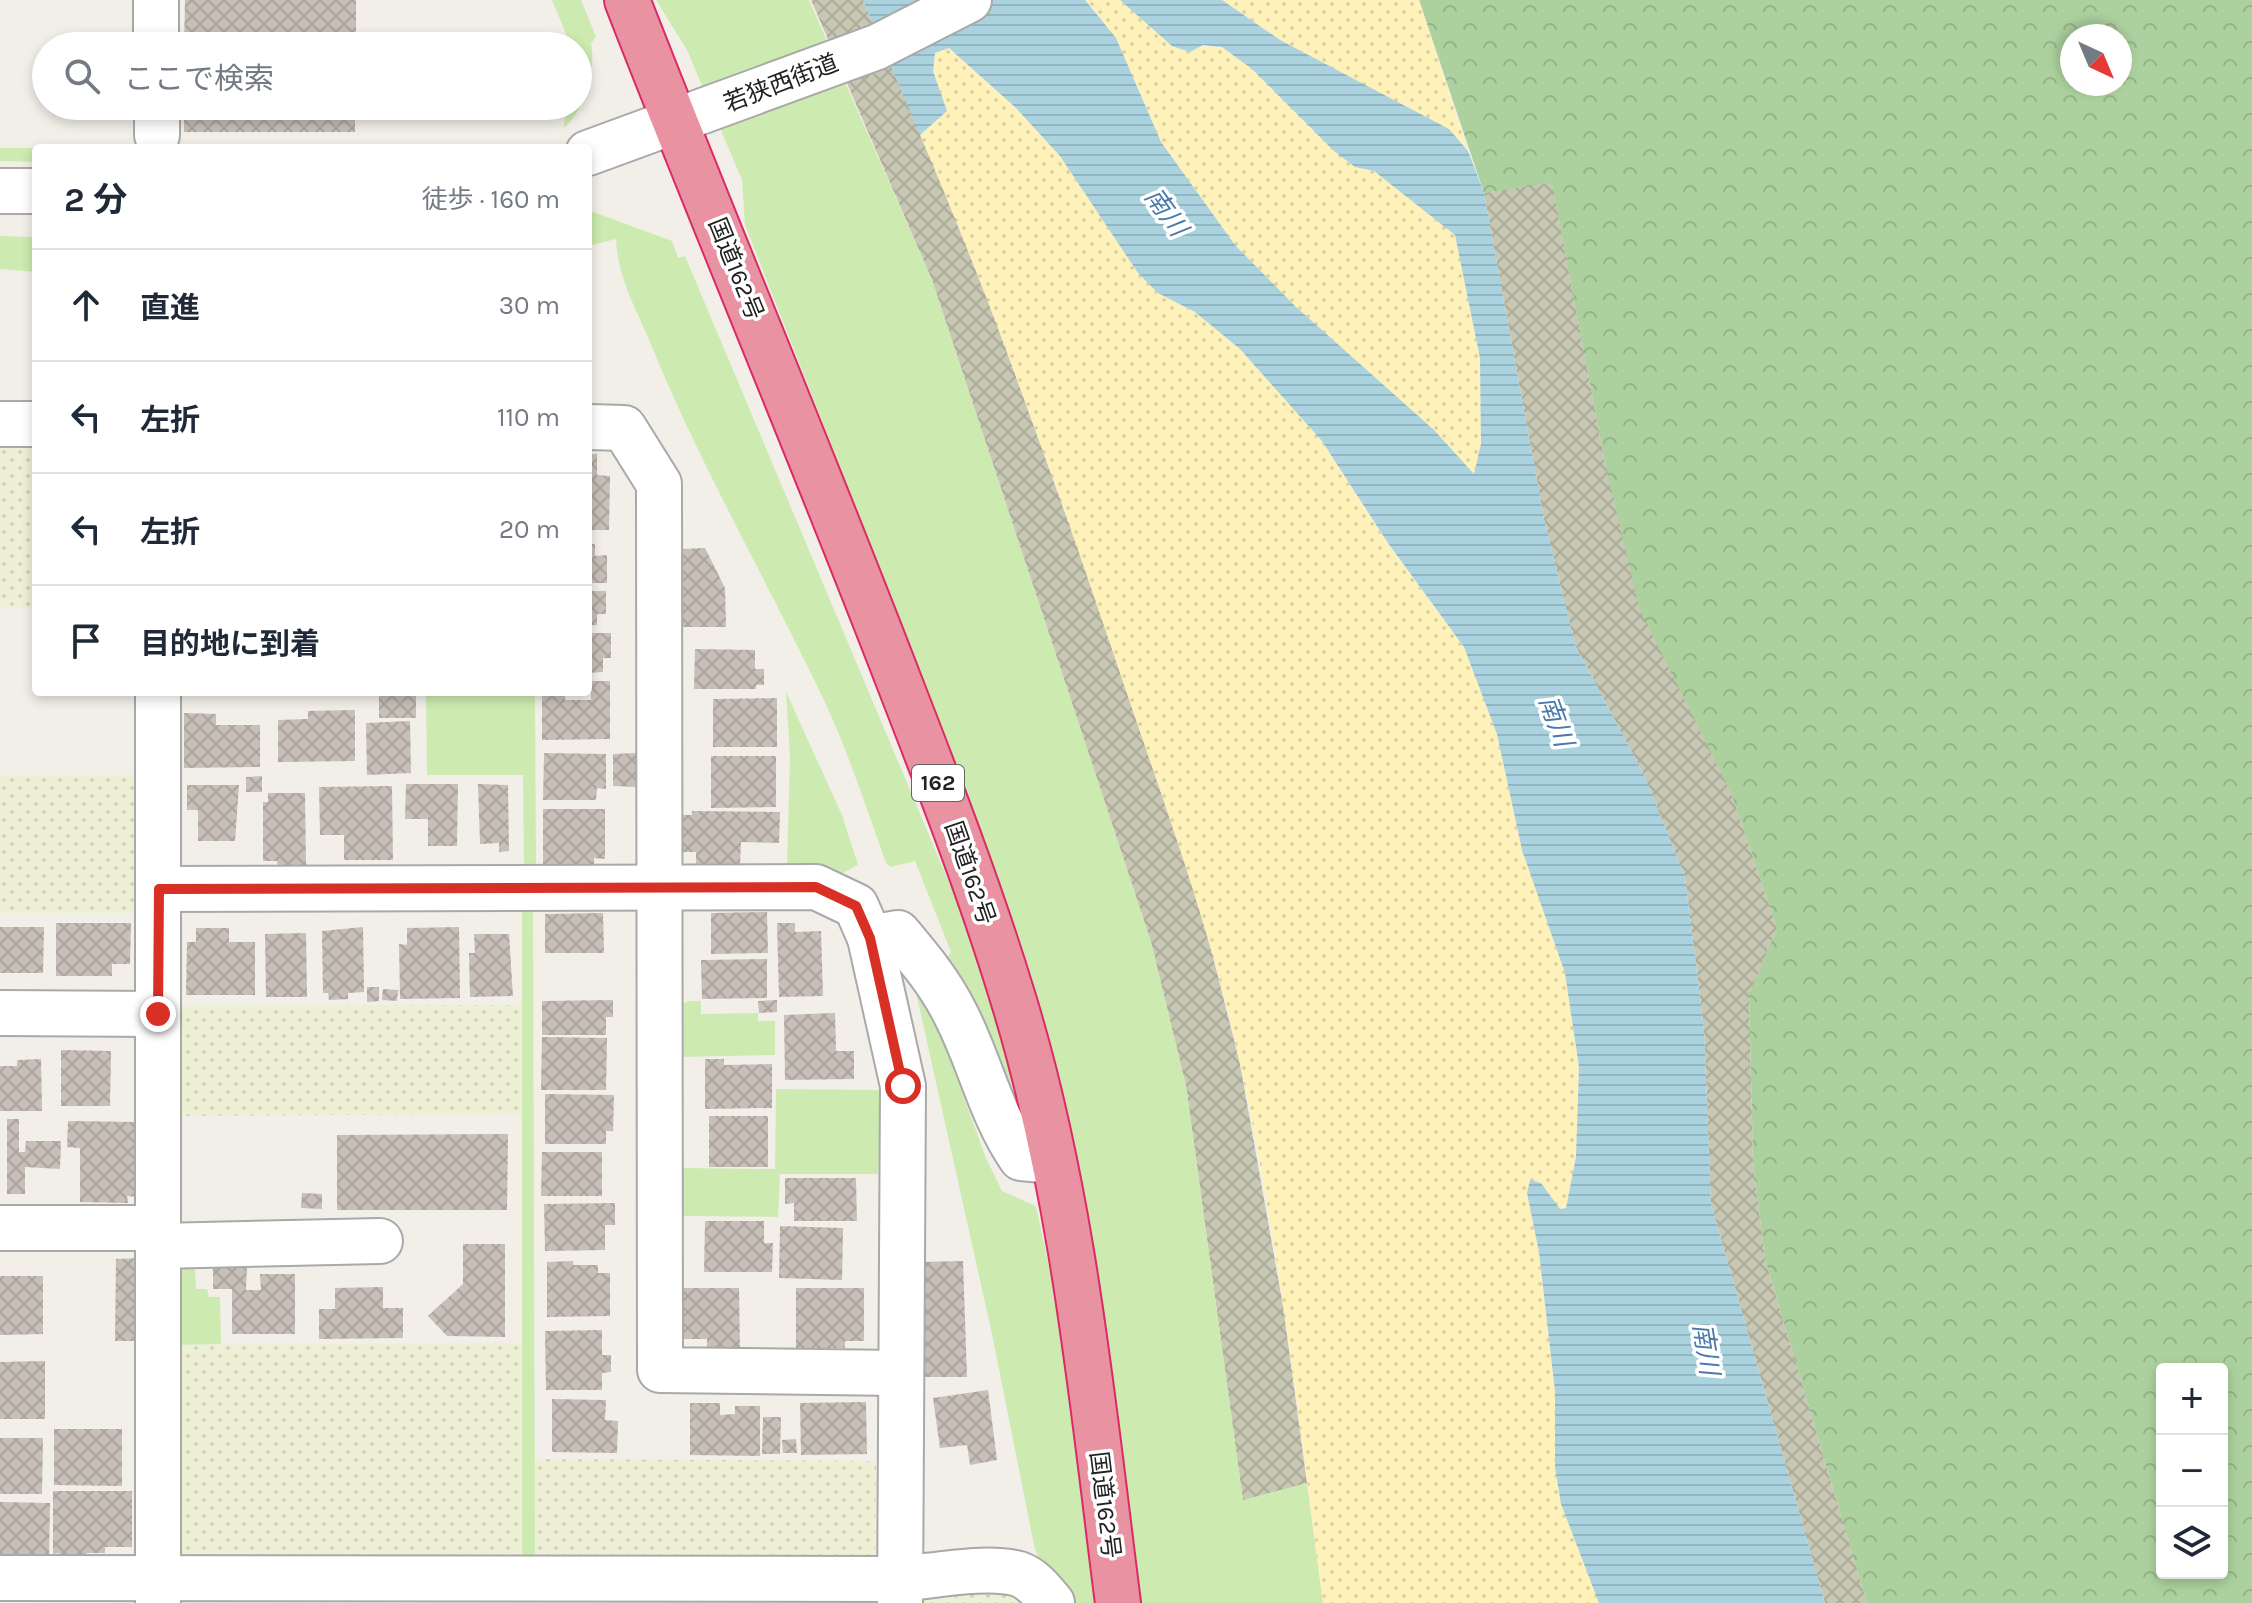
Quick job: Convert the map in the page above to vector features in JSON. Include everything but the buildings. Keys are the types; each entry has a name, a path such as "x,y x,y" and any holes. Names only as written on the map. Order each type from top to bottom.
{"highway":[{"name":"国道162号","path":"627,0 693,117 939,784 1013,996 1053,1161 1081,1326 1118,1603"}],"street":[{"path":"156,0 156,32"},
{"name":"若狭西街道","path":"592,152 877,47 969,0"},
{"path":"0,191 32,191"},
{"path":"0,424 32,424"},
{"path":"592,427 624,428 659,484 660,1370 900,1373"},
{"path":"158,696 158,1590"},
{"path":"159,889 660,885 816,887 856,906 870,938 903,1086 900,1591"},
{"path":"870,938 898,933 933,974 956,1015 1001,1129 1021,1158 1053,1161"},
{"path":"0,1013 158,1014"},
{"path":"0,1228 158,1237 380,1241"},
{"path":"0,1578 158,1590 900,1591 998,1571 1021,1574 1039,1586 1052,1603"}],"shaded area":[{"path":"811,0 863,0 973,258 1085,568 1203,917 1240,1064 1283,1306 1307,1483 1243,1501 1186,1086 1151,942 932,280"},
{"path":"1552,182 1605,463 1732,795 1777,928 1749,995 1753,1162 1765,1259 1867,1603 1825,1603 1711,1204 1704,1029 1685,877 1644,775 1575,645 1544,519 1484,193"},
{"path":"0,432 32,432 32,607 0,607"},
{"path":"0,775 139,775 139,913 0,913"},
{"path":"522,1005 522,1114 176,1116 177,1006"},
{"path":"523,1343 522,1560 178,1557 178,1345"},
{"path":"534,1459 876,1461 875,1560 535,1559"},
{"path":"918,1590 1016,1592 1026,1603 918,1603"}],"green space":[{"path":"552,0 581,0 596,37 592,43 592,32 565,32"},
{"path":"656,0 809,0 932,280 1151,942 1186,1086 1243,1500 1307,1483 1323,1603 1139,1603 968,805 895,607 745,225 742,180 687,50"},
{"path":"1419,0 2252,0 2252,1603 1867,1603 1765,1259 1753,1162 1749,994 1777,928 1732,795 1639,608 1605,463 1552,183 1484,193"},
{"path":"0,148 32,148 32,162 0,161"},
{"path":"592,211 672,241 678,258 685,256 956,899 998,1023 1025,1128 944,962 951,952 915,861 891,867 886,863 832,718 690,433 633,305 620,266 616,239 592,245"},
{"path":"0,236 32,237 32,272 0,269"},
{"path":"786,692 842,815 858,865 839,875 828,868 787,867 790,756"},
{"path":"426,696 535,696 536,867 524,867 523,775 427,775"},
{"path":"522,908 533,909 535,1559 522,1560"},
{"path":"921,995 944,1043 986,1158 1002,1191 1036,1206 1061,1322 1098,1603 1067,1603 1040,1564 1034,1545 992,1334 917,997"},
{"path":"701,1001 701,1014 758,1013 758,1021 775,1021 775,1055 679,1057 679,1004"},
{"path":"776,1089 878,1090 881,1093 878,1174 780,1174 778,1217 682,1216 682,1168 775,1169"},
{"path":"184,1263 195,1263 196,1289 207,1289 209,1297 220,1297 221,1344 178,1345 177,1270"}],"sand":[{"path":"1085,0 1120,0 1172,46 1222,47 1252,69 1334,151 1355,167 1374,171 1455,235 1480,358 1481,444 1474,474 1434,430 1295,306 1235,245 1161,142 1138,88 1101,17"},
{"path":"1222,0 1419,0 1468,151 1448,129 1280,40"},
{"path":"949,48 1015,107 1060,156 1138,273 1158,293 1195,312 1240,349 1322,441 1388,544 1464,647 1497,734 1522,850 1565,973 1579,1067 1576,1157 1566,1208 1561,1209 1527,1193 1539,1252 1555,1391 1555,1467 1599,1603 1323,1603 1266,1198 1240,1064 1216,967 1172,824 1052,475 1002,338 920,135 947,111 933,71 935,53"}],"water":[{"name":"南川","path":"863,0 1085,0 1116,38 1161,142 1235,245 1295,306 1434,430 1474,474 1481,444 1480,358 1455,235 1374,171 1355,167 1334,151 1252,69 1222,47 1203,45 1190,52 1172,46 1120,0 1222,0 1280,40 1449,129 1468,151 1484,193 1544,519 1575,645 1644,775 1685,877 1704,1029 1711,1204 1825,1603 1599,1603 1561,1504 1555,1467 1555,1391 1539,1252 1527,1193 1530,1180 1541,1183 1560,1209 1566,1208 1576,1157 1579,1067 1565,973 1522,850 1497,734 1464,647 1388,543 1322,441 1240,349 1195,312 1158,293 1138,273 1060,156 1015,107 949,48 935,53 933,71 947,111 920,135"}],"route":[{"path":"158,1014 159,889 660,885 816,887 856,906 870,938 903,1086"}]}
